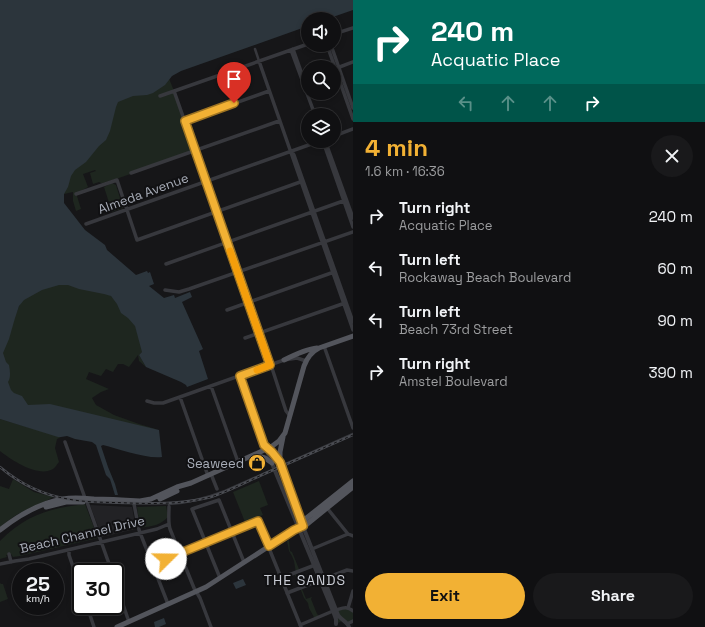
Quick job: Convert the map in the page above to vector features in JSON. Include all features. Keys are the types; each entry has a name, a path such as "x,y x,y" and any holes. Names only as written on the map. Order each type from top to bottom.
{"main road":[{"path":"280,464 280,451 306,361 312,353 322,347 353,336"},
{"path":"284,360 313,348 322,347"},
{"path":"0,534 22,517 42,508 66,502 86,500 142,500 151,499 178,491 191,483 277,443 284,436"},
{"path":"253,455 264,458 272,463"},
{"path":"117,627 208,586 299,527 352,485"},
{"path":"299,527 305,526 352,485"},
{"path":"0,530 19,516 41,505 63,499 134,504 149,503 168,493"}],"street":[{"path":"341,32 353,28"},
{"path":"160,96 301,46"},
{"path":"255,49 291,151 291,156 324,242 353,330"},
{"path":"292,49 313,108"},
{"path":"341,66 353,62"},
{"path":"341,78 353,108"},
{"path":"341,81 353,119"},
{"path":"174,91 286,411 290,416"},
{"path":"185,121 269,91"},
{"path":"131,173 280,121"},
{"path":"341,134 353,130"},
{"name":"Almeda Avenue","path":"86,224 301,148"},
{"path":"326,148 353,227"},
{"path":"76,194 117,180 137,240 302,182"},
{"path":"166,264 345,201"},
{"path":"345,201 353,218"},
{"path":"165,290 181,292 353,232"},
{"path":"227,310 334,272"},
{"path":"345,303 353,322"},
{"path":"245,338 345,303"},
{"path":"322,347 353,428"},
{"path":"148,401 162,403 284,360 297,358 306,361"},
{"path":"240,376 274,469 335,611 336,625"},
{"path":"210,386 238,462"},
{"path":"180,397 210,475 217,489"},
{"path":"211,627 169,524 169,504 192,501 221,492 274,469 280,464 353,434"},
{"path":"66,442 109,563"},
{"path":"266,448 272,452 280,464 299,527 312,549 322,580"},
{"path":"220,578 192,509 219,500 244,562"},
{"path":"134,504 140,533 168,604"},
{"path":"327,508 348,534 353,536"},
{"path":"152,564 258,521 300,626 344,608 348,608 353,611"},
{"name":"Beach Channel Drive","path":"0,564 69,550 157,529 169,524"},
{"path":"312,549 348,534"},
{"path":"69,550 72,563"},
{"path":"9,554 11,562"},
{"path":"282,578 315,565"},
{"path":"287,593 345,570 353,571"},
{"path":"348,608 353,591"},
{"path":"124,607 129,622"},
{"path":"335,611 346,624"},
{"path":"90,615 94,627"},
{"path":"336,625 340,621 346,624 353,621"}],"shaded area":[{"path":"0,0 353,0 353,10 341,14 341,12 301,12 301,28 181,71 172,76 165,85 153,93 133,96 118,102 106,140 86,162 75,170 71,176 64,194 64,203 85,230 105,245 107,250 136,275 147,271 148,273 150,272 154,284 149,286 164,298 174,295 175,298 190,292 192,297 182,302 203,349 199,351 208,379 187,387 181,382 146,367 139,355 142,352 135,326 121,313 111,296 68,285 59,285 42,290 24,300 19,306 3,353 6,362 9,365 10,376 8,382 11,390 22,396 28,405 50,404 159,430 162,457 148,457 103,445 101,446 115,484 118,495 115,495 110,479 106,475 96,445 92,442 67,436 58,437 0,419"},
{"path":"162,61 195,151 103,183 99,182 93,184 90,173 96,171 95,170 83,174 88,187 77,193 81,209 76,211 73,201 73,192 64,194 66,102"},
{"path":"112,183 116,185 123,208 112,212 104,187"},
{"path":"60,283 105,290 133,318 143,351 139,355 146,367 139,361 138,355 129,367 123,364 118,364 113,372 106,369 101,376 89,372 86,379 109,389 92,398 96,405 114,415 159,430 28,408 9,396 0,352 22,299 42,288"},
{"path":"0,419 61,437 57,439 55,448 59,462 53,469 47,471 33,470 11,459 0,451"},
{"path":"281,470 298,518 278,471"},
{"path":"13,479 34,492 53,497 18,514 0,527 0,486 9,489"},
{"path":"259,481 268,505 260,508 263,515 245,522 233,492"},
{"path":"85,504 98,538 20,556 13,557 11,554 6,555 7,557 0,559 0,541 19,525 39,514"},
{"path":"90,505 132,507 136,529 102,537"},
{"path":"166,506 168,517 165,520 155,525 140,528 137,507"},
{"path":"289,540 290,551 292,552 299,569 296,574 306,599 312,597 311,599 317,614 320,617 315,619 308,603 304,598 295,575 294,561 289,551 287,541"},
{"path":"243,579 246,585 236,589 233,583"},
{"path":"0,583 3,584 8,599 0,602"},
{"path":"343,608 353,611 353,621 347,624 342,621 336,624 336,610"},
{"path":"164,618 166,624 155,627 154,622"}],"railway":[{"path":"0,467 32,488 50,495 68,499 91,502 180,502 218,495 353,435"}],"slow traffic":[{"path":"230,251 269,359 270,365 257,370"}],"place":[{"name":"Seaweed","path":"257,463"}],"district":[{"name":"THE SANDS","path":"305,580"}],"route":[{"path":"166,559 258,521 269,546 303,526 280,462 264,445 240,376 270,365 269,359 185,121 234,103"}]}
